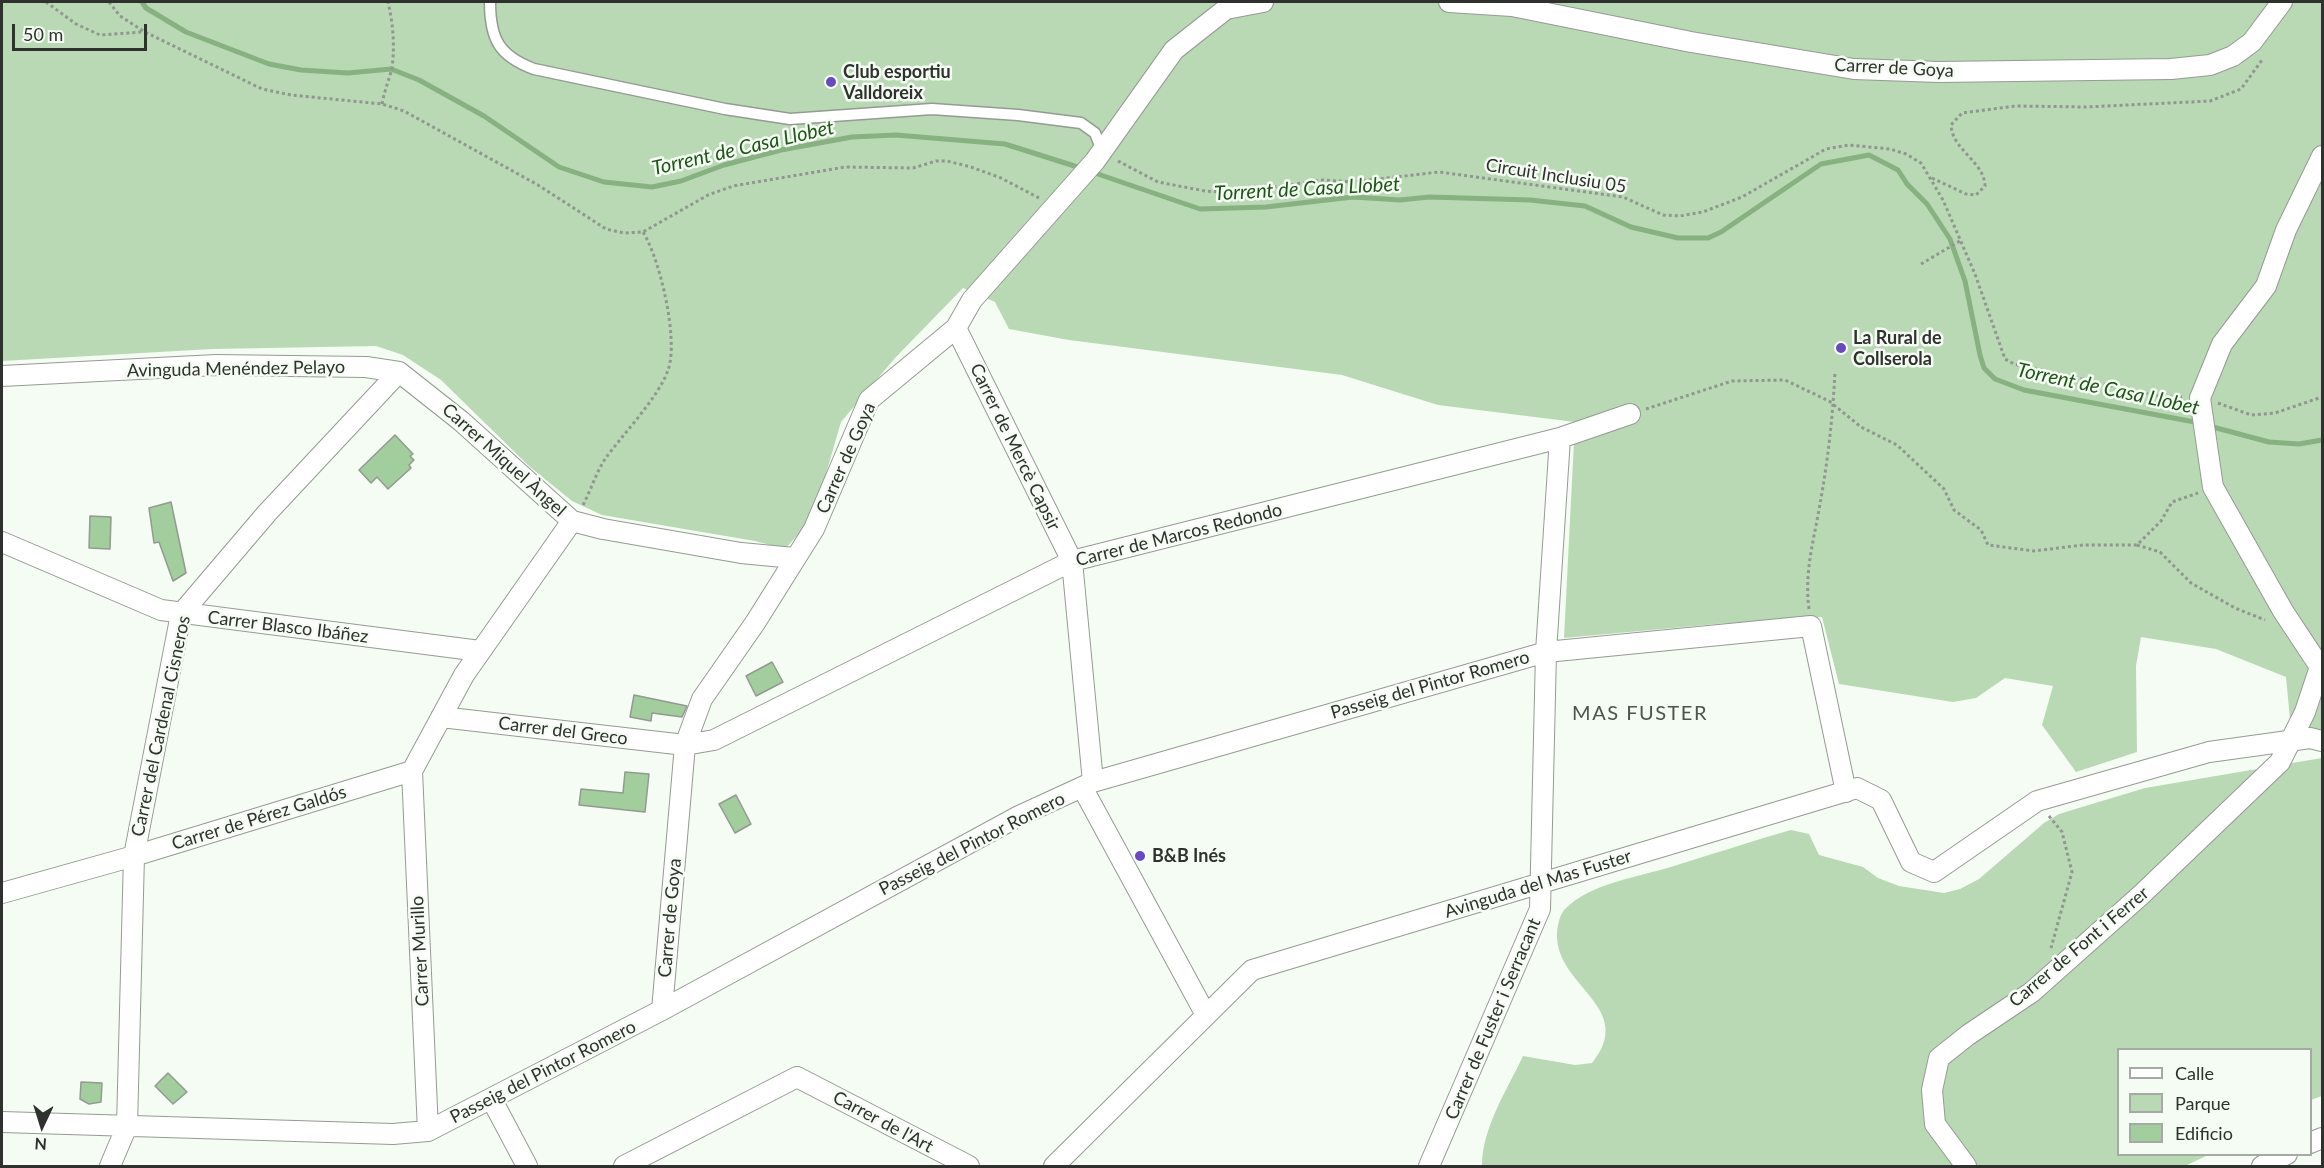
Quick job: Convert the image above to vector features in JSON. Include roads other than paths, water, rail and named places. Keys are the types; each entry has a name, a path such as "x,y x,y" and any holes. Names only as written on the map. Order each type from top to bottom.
{"street":[{"name":"Carrer de Goya","path":"662,1010 685,745 702,699 755,623 814,529 869,400 956,328 972,300 1099,156 1174,50 1226,9 1263,2"},
{"name":"Carrer de Goya","path":"1449,2 1512,6 1691,42 1854,69 1940,72 2171,69 2210,65 2233,56 2252,42 2282,2"},
{"name":"Carrer de Font i Ferrer","path":"1966,1167 1935,1124 1932,1090 1939,1058 1968,1035 2032,992 2141,895 2280,762 2292,740 2320,667 2283,611 2213,487 2200,398 2222,344 2266,286 2286,230 2322,156"},
{"name":"Carrer de Mercè Capsir","path":"956,328 1072,561 1088,785 1206,1015"},
{"name":"Avinguda Menéndez Pelayo","path":"2,376 216,365 366,367 399,372"},
{"name":"Carrer Miquel Àngel","path":"399,372 461,421 572,521 603,529 741,553 794,558"},
{"name":"Carrer del Cardenal Cisneros","path":"127,1126 134,856 181,614 267,513 399,372"},
{"name":"Carrer de Marcos Redondo","path":"685,745 714,740 1072,561 1560,438 1630,414"},
{"name":"Carrer de Fuster i Serracant","path":"1429,1167 1540,909 1546,652 1560,438"},
{"path":"412,771 480,651 572,521"},
{"name":"Carrer Blasco Ibáñez","path":"2,542 161,610 480,651"},
{"name":"Passeig del Pintor Romero","path":"2,1122 393,1134 428,1131 492,1100 662,1010 1019,816 1088,785 1546,652 1810,626 1846,792"},
{"name":"Carrer del Greco","path":"441,717 685,745"},
{"path":"2292,740 2310,738 2322,741"},
{"name":"Avinguda del Mas Fuster","path":"1054,1167 1252,970 1857,788 1881,800 1911,862 1934,872 2037,801 2209,752 2292,740"},
{"name":"Carrer de Pérez Galdós","path":"2,893 134,856 412,771"},
{"name":"Carrer Murillo","path":"412,771 428,1131"},
{"name":"Carrer de l'Art","path":"647,1161 798,1077 969,1167"},
{"path":"492,1100 527,1167"},
{"path":"110,1167 127,1126"},
{"path":"2262,1167 2285,1156"},
{"path":"624,1167 647,1161"}],"lane":[{"path":"490,2 492,31 503,53 514,62 534,69 725,109 790,118 932,109 1018,115 1081,123 1095,133 1099,156"}],"waterway":[{"name":"Torrent de Casa Llobet","path":"142,2 146,8 186,32 269,64 301,70 348,73 391,69 419,80 484,116 559,167 604,182 652,187 681,181 724,165 781,150 852,137 896,135 1005,144 1084,169"},
{"name":"Torrent de Casa Llobet","path":"1092,172 1200,209 1266,207 1353,197 1400,200 1429,197 1530,200 1585,206 1631,227 1678,238 1708,238 1721,232 1821,164 1869,155 1898,170 1907,184 1927,204 1950,239 1965,281 1984,368 1995,379 2024,390 2200,423"},
{"name":"Torrent de Casa Llobet","path":"2209,426 2269,442 2299,444 2322,440"}],"place":[{"name":"Club esportiu Valldoreix","path":"831,82"},
{"name":"La Rural de Collserola","path":"1841,348"},
{"name":"B&B Inés","path":"1140,856"}],"district":[{"name":"MAS FUSTER","path":"1640,714"}]}
